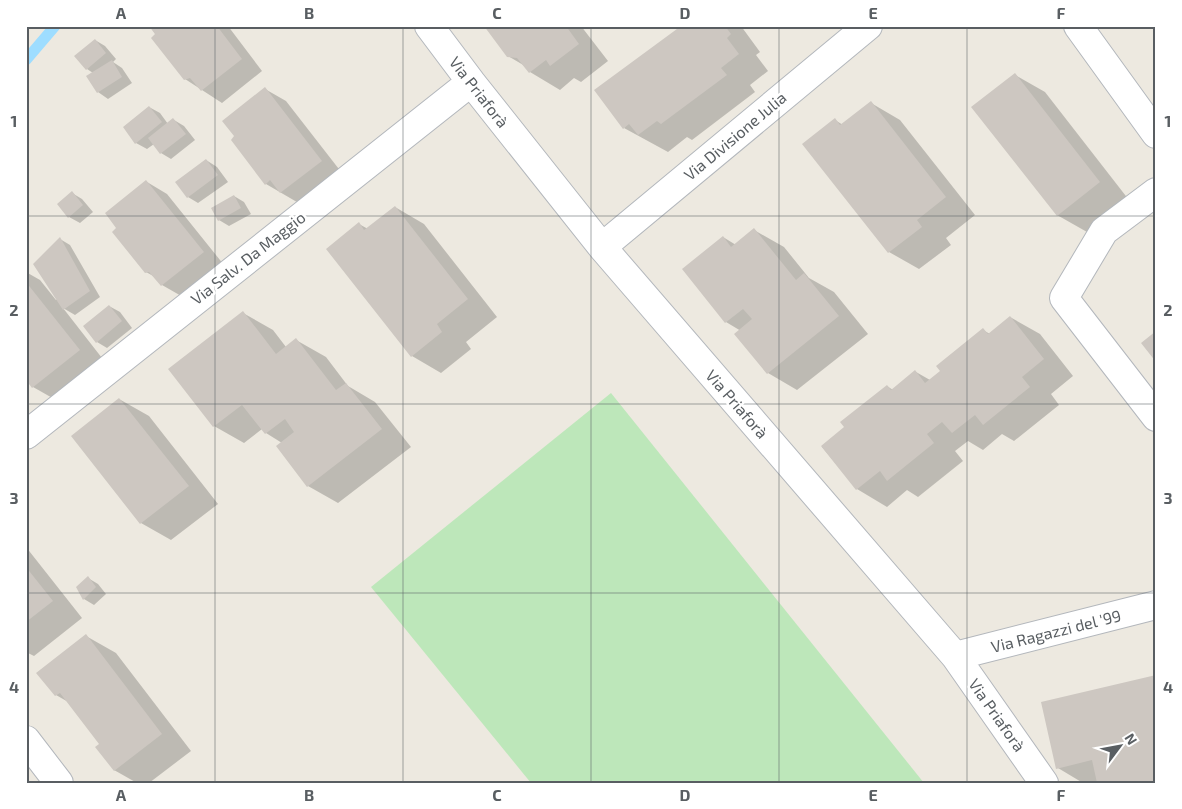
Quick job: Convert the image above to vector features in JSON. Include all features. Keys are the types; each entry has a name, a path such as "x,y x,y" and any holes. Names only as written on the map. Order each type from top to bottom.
{"street":[{"name":"Via Priaforà","path":"429,26 602,247 956,656 1044,783"},
{"name":"Via Divisione Julia","path":"602,247 868,26"},
{"path":"1078,26 1156,134"},
{"name":"Via Salv. Da Maggio","path":"26,435 471,82"},
{"path":"1156,192 1104,231 1064,298 1156,418"},
{"name":"Via Ragazzi del '99","path":"956,656 1156,605"},
{"path":"26,740 59,783"}],"green space":[{"path":"611,393 924,783 531,783 371,587"}],"building":[{"path":"149,26 217,26 242,59 201,91 190,78 184,80 151,38 155,34"},
{"path":"484,26 566,26 579,44 550,66 546,60 529,73 517,58 507,57"},
{"path":"681,26 725,26 731,34 727,38 739,54 721,68 727,75 661,124 657,121 638,135 629,124 623,129 594,90"},
{"path":"95,39 106,53 86,70 74,56"},
{"path":"112,60 122,77 97,93 86,76"},
{"path":"1015,73 1100,182 1057,216 971,107"},
{"path":"265,87 322,161 280,193 270,180 265,185 231,140 234,136 222,121"},
{"path":"871,101 946,197 917,220 922,227 888,253 802,144 835,118 840,125"},
{"path":"149,106 162,122 135,144 123,127"},
{"path":"173,118 186,134 160,154 148,138"},
{"path":"206,159 218,175 187,198 175,182"},
{"path":"146,180 204,252 161,286 149,272 145,273 112,232 116,228 105,213"},
{"path":"72,191 83,205 68,218 57,204"},
{"path":"234,195 241,208 218,221 211,208"},
{"path":"395,206 468,299 437,324 442,332 411,357 326,249 359,222 364,230"},
{"path":"754,228 796,280 804,273 839,316 767,374 734,334 752,319 743,309 725,323 682,269 723,236 731,247"},
{"path":"60,237 90,291 63,310 33,264"},
{"path":"26,282 80,350 32,388 26,380"},
{"path":"109,305 122,321 96,343 83,326"},
{"path":"243,311 276,354 296,338 336,390 346,383 382,429 307,487 276,446 294,432 285,419 265,434 242,405 213,427 168,369"},
{"path":"1010,316 1044,359 1022,377 1030,387 983,425 975,415 952,433 942,422 927,434 934,443 887,481 880,471 856,490 821,446 844,427 840,422 887,385 891,390 915,370 925,383 940,371 936,366 983,328 988,334"},
{"path":"1156,331 1156,362 1141,343"},
{"path":"119,398 189,486 140,524 71,436"},
{"path":"26,567 53,601 26,622"},
{"path":"88,576 96,587 83,600 76,587"},
{"path":"86,634 162,734 114,771 95,747 99,744 60,693 55,696 36,673"},
{"path":"1156,675 1156,783 1097,783 1092,760 1056,769 1041,702"}],"waterway":[{"path":"26,60 55,26"}]}
